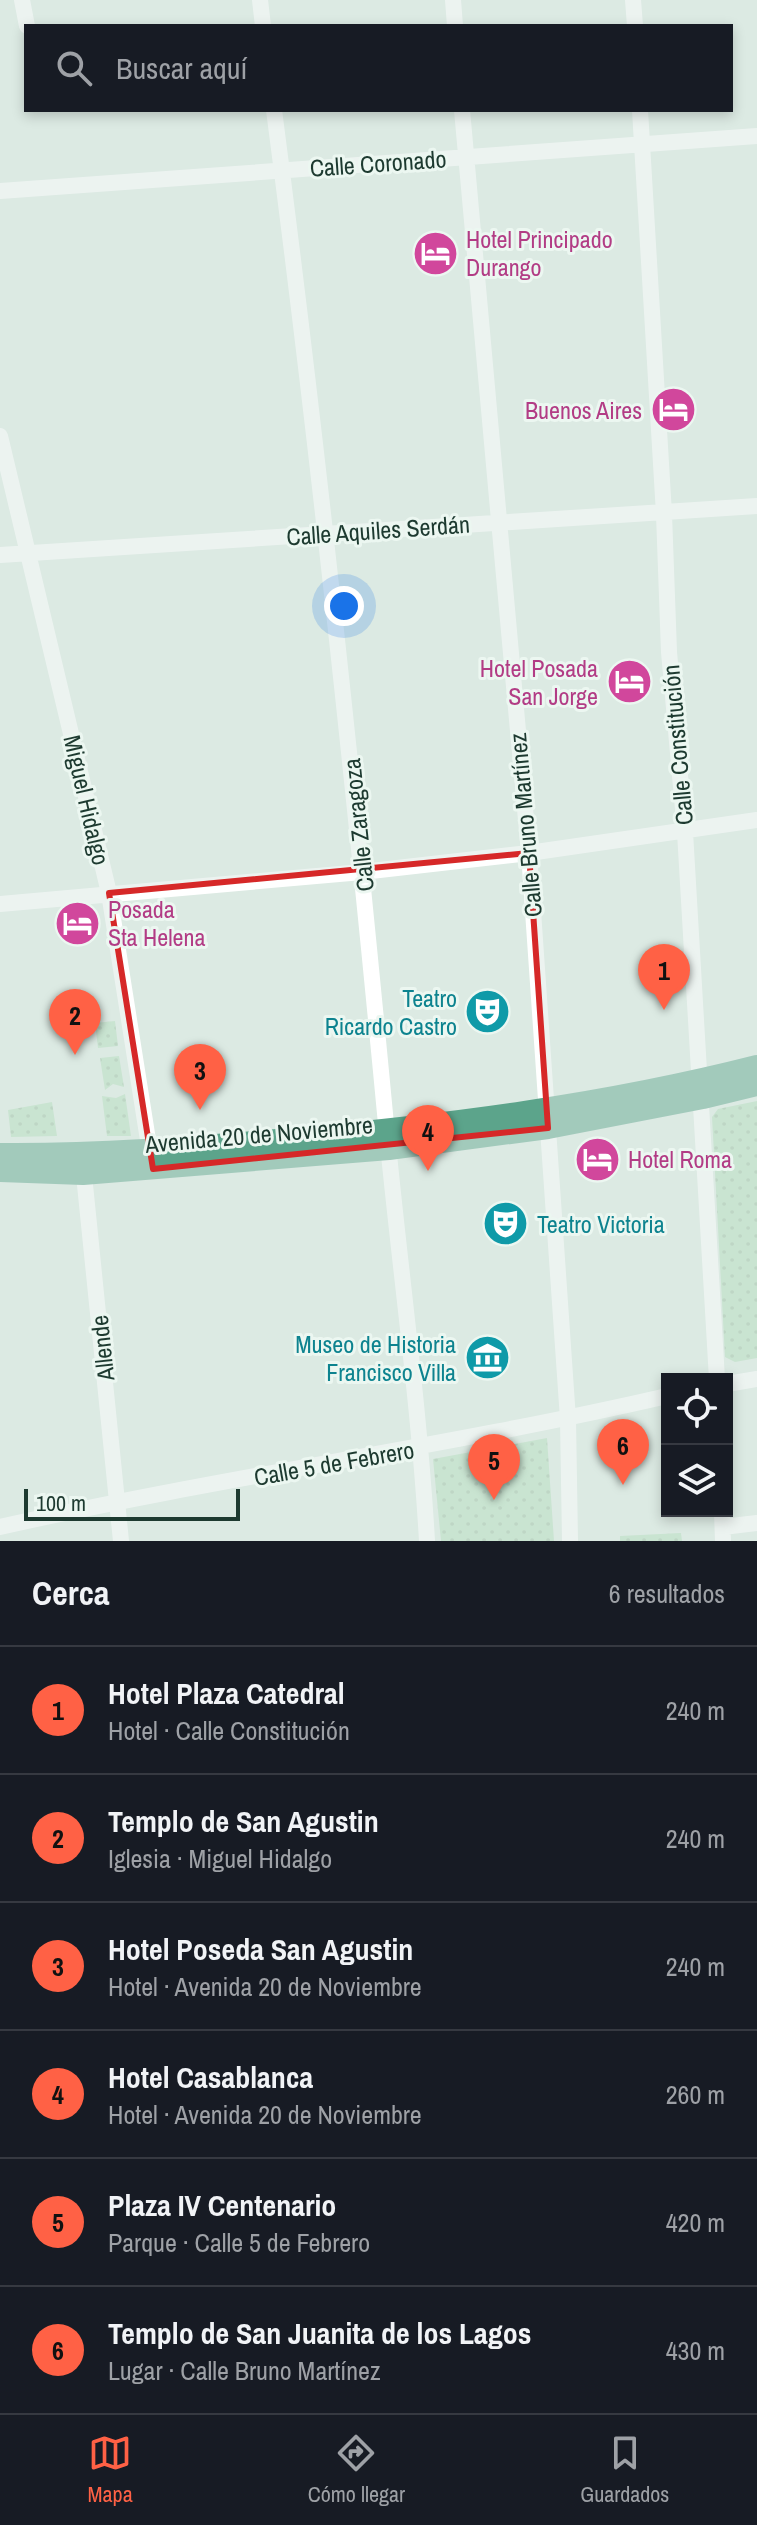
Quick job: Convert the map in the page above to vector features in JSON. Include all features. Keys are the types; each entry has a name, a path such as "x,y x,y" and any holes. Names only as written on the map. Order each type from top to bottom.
{"main road":[{"name":"Avenida 20 de Noviembre","path":"701,1089 757,1066"},
{"name":"Avenida 20 de Noviembre","path":"0,1171 388,1140 547,1118 701,1089 757,1085"},
{"name":"Avenida 20 de Noviembre","path":"0,1154 83,1164"}],"street":[{"path":"22,0 27,24"},
{"path":"260,0 263,24"},
{"path":"453,0 455,24"},
{"path":"633,0 635,24"},
{"name":"Calle Zaragoza","path":"274,112 342,671 422,1448 427,1541"},
{"name":"Calle Bruno Martínez","path":"462,112 529,853 568,1419 570,1541"},
{"name":"Calle Constitución","path":"640,112 669,652 685,832 717,1373"},
{"name":"Calle Coronado","path":"0,191 757,136"},
{"name":"Miguel Hidalgo","path":"0,436 109,893 152,1160"},
{"name":"Calle Aquiles Serdán","path":"0,555 757,506"},
{"path":"0,904 362,872 529,853 757,820"},
{"name":"Allende","path":"83,1164 121,1541"},
{"path":"733,1383 757,1379"},
{"name":"Calle 5 de Febrero","path":"0,1527 117,1500 422,1448 661,1397"},
{"path":"723,1526 757,1523"}],"highlighted area":[{"path":"529,853 548,1128 153,1169 109,893"}],"green space":[{"path":"115,1021 118,1046 98,1048 95,1023"},
{"path":"119,1056 124,1087 113,1084 105,1090 100,1058"},
{"path":"125,1094 131,1136 107,1136 102,1096 116,1098"},
{"path":"757,1101 757,1358 735,1362 725,1357 712,1117 718,1109"},
{"path":"52,1102 57,1136 11,1137 8,1110"},
{"path":"547,1438 554,1541 441,1541 433,1459"},
{"path":"681,1533 682,1541 620,1541 620,1536"}],"place":[{"name":"Hotel Principado Durango","path":"435,253"},
{"name":"Buenos Aires","path":"673,410"},
{"name":"Hotel Posada San Jorge","path":"629,682"},
{"name":"Posada Sta Helena","path":"77,923"},
{"name":"Hotel Plaza Catedral","path":"664,1010"},
{"name":"Teatro Ricardo Castro","path":"488,1012"},
{"name":"Templo de San Agustin","path":"75,1055"},
{"name":"Hotel Poseda San Agustin","path":"200,1110"},
{"name":"Hotel Roma","path":"597,1159"},
{"name":"Hotel Casablanca","path":"428,1171"},
{"name":"Teatro Victoria","path":"506,1224"},
{"name":"Museo de Historia Francisco Villa","path":"487,1358"},
{"name":"Templo de San Juanita de los Lagos","path":"623,1485"},
{"name":"Plaza IV Centenario","path":"494,1500"}]}
